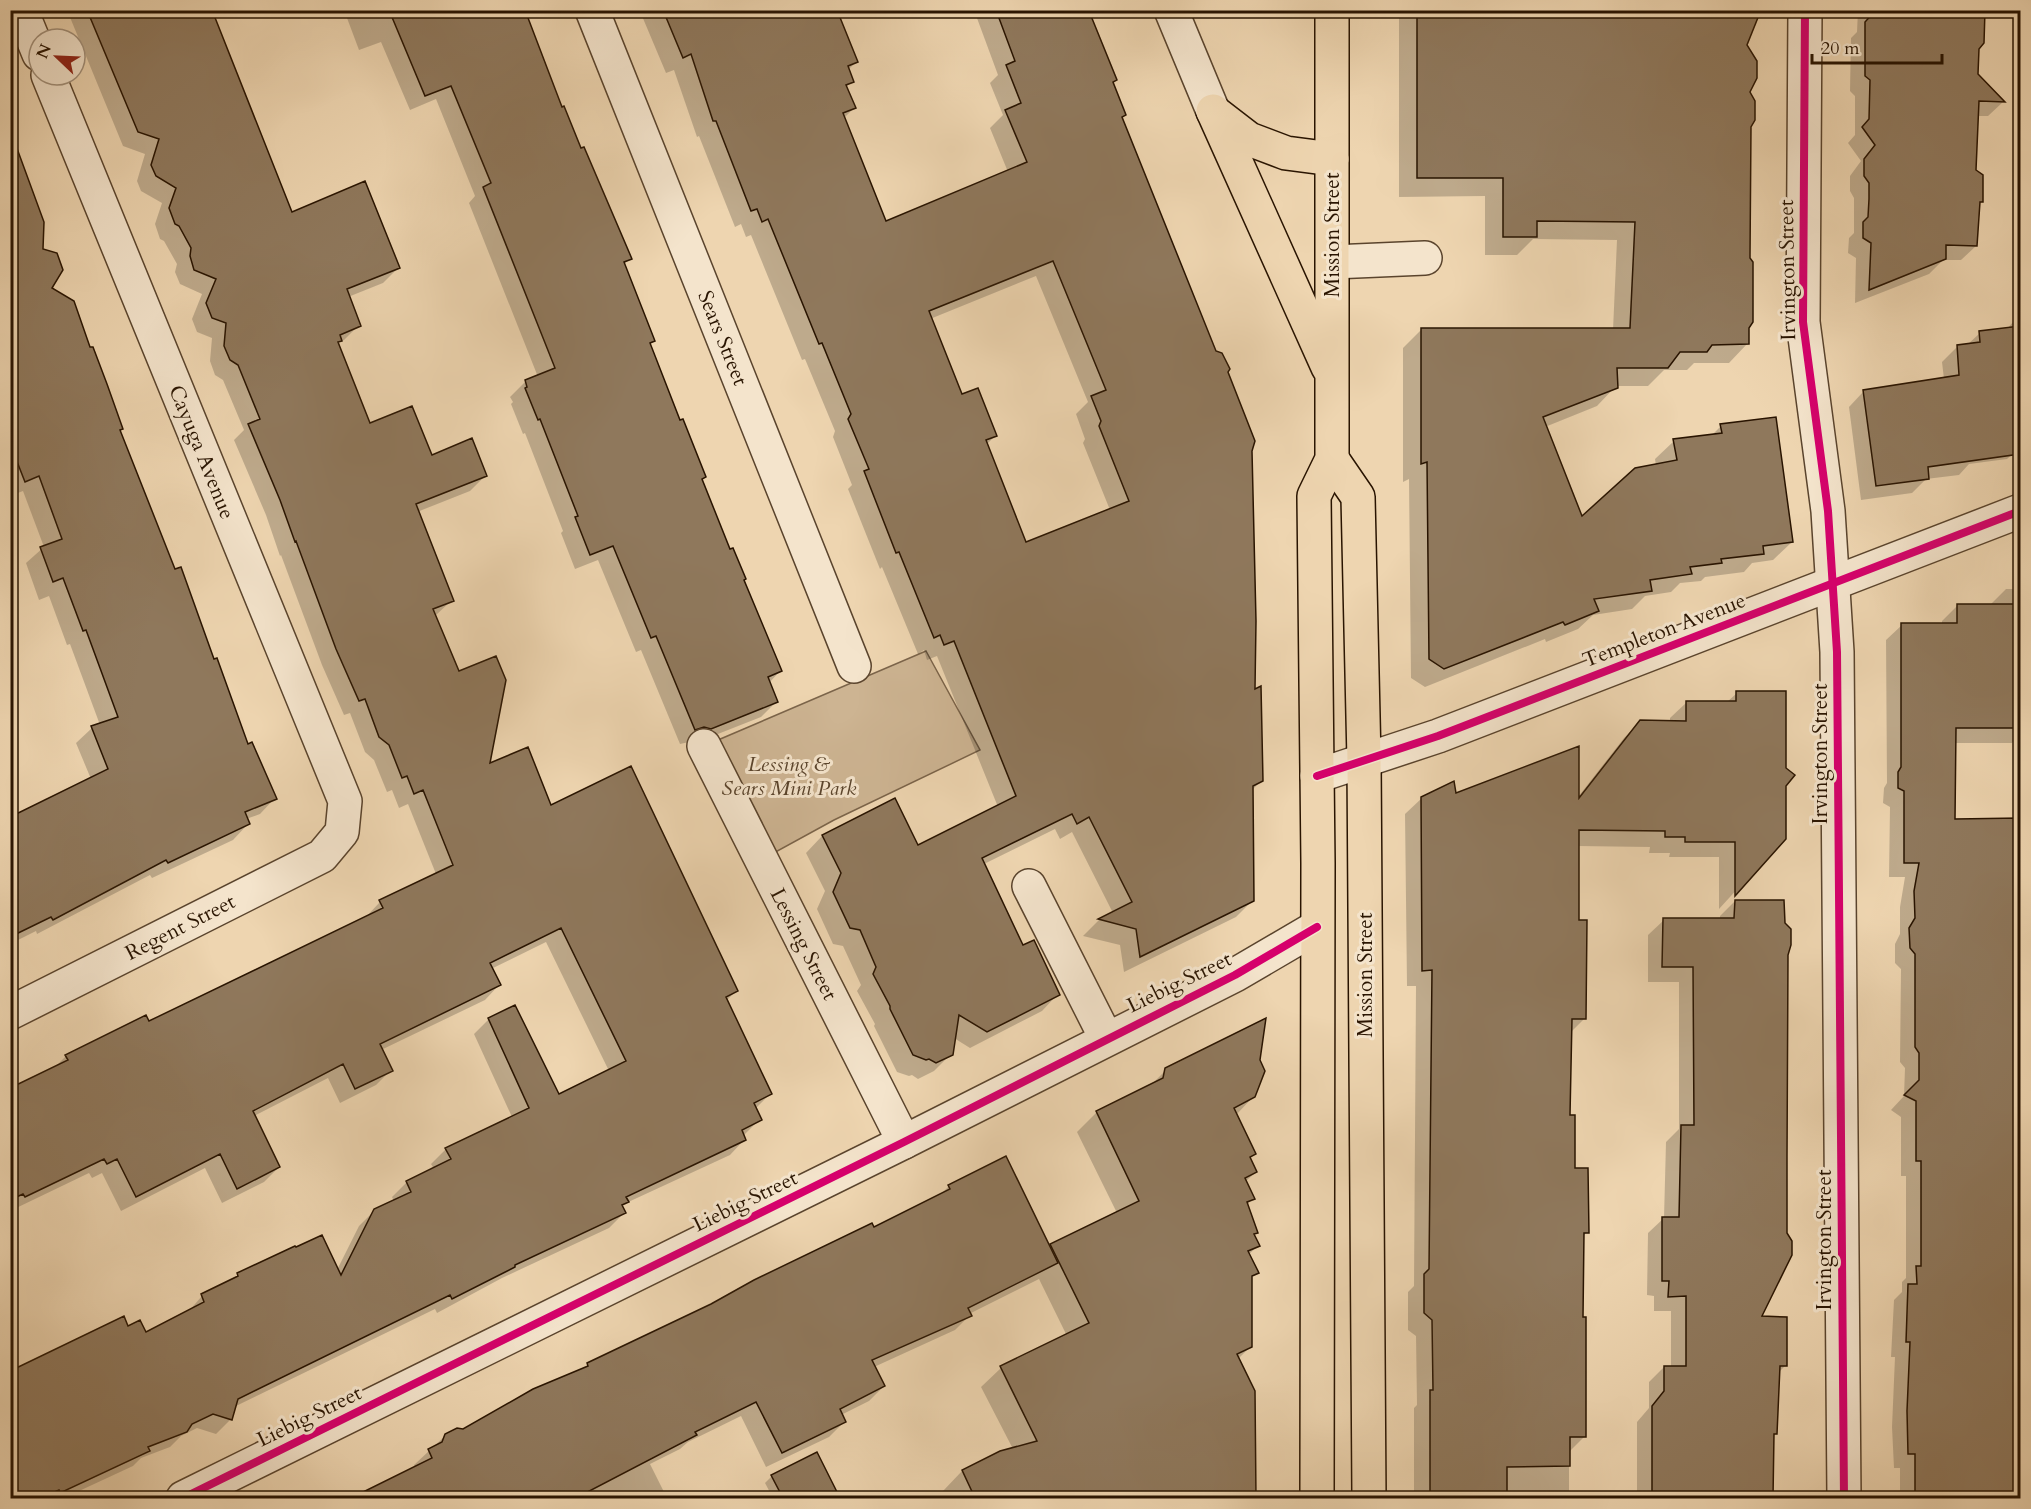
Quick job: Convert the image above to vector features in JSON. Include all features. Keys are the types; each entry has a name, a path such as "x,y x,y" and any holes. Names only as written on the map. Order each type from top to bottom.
{"main road":[{"name":"Mission Street","path":"1317,1498 1317,776 1314,496 1332,459 1332,10"},
{"path":"1213,111 1249,139 1286,153 1332,159"},
{"path":"1213,111 1333,377"},
{"name":"Mission Street","path":"1332,459 1358,496 1364,760 1369,1498"}],"street":[{"path":"21,10 28,27"},
{"name":"Sears Street","path":"592,10 854,666"},
{"path":"1171,10 1213,111"},
{"name":"Irvington Street","path":"1805,10 1803,322 1828,511 1838,676 1844,1498"},
{"name":"Cayuga Avenue","path":"53,87 345,801 342,832"},
{"path":"1333,262 1425,258"},
{"name":"Templeton Avenue","path":"1317,776 1438,736 2020,511"},
{"name":"Lessing Street","path":"704,746 904,1142"},
{"name":"Regent Street","path":"10,1013 322,856 342,832"},
{"path":"1029,886 1106,1038"},
{"name":"Liebig Street","path":"183,1498 904,1142 1234,975 1317,927"}],"green space":[{"name":"Lessing & Sears Mini Park","path":"926,651 980,750 834,820 761,860 704,746"}],"building":[{"path":"87,10 212,10 292,212 365,181 400,268 347,289 361,326 340,335 342,341 338,342 370,423 412,406 432,455 472,438 487,476 416,504 454,601 433,609 459,671 496,656 506,680 490,763 528,747 551,805 631,766 738,991 726,997 772,1094 754,1103 762,1120 742,1130 746,1140 626,1197 629,1202 622,1205 626,1213 515,1265 452,1299 450,1295 238,1399 232,1420 213,1414 192,1424 187,1432 148,1447 150,1451 60,1493 59,1490 40,1498 10,1498 10,1371 124,1316 128,1326 140,1320 146,1332 204,1302 201,1294 238,1276 237,1273 322,1235 341,1275 374,1209 411,1192 406,1181 451,1159 445,1148 529,1108 488,1018 515,1005 559,1094 626,1061 561,928 490,963 501,985 380,1044 393,1071 355,1089 343,1064 253,1111 280,1167 237,1189 220,1154 136,1197 117,1159 107,1164 104,1159 25,1197 23,1194 10,1200 10,1088 68,1060 65,1055 146,1015 149,1021 383,908 379,900 453,865 423,790 414,794 407,776 402,778 389,745 379,737 365,699 359,701 336,649 280,500 248,424 260,419 238,365 230,360 224,346 226,323 212,318 206,303 216,279 194,270 190,256 191,248 179,226 175,224 169,208 176,188 156,176 151,165 159,139 138,132"},
{"path":"389,10 525,10 562,107 564,106 581,148 584,147 632,259 624,262 655,341 650,343 680,420 683,419 706,477 702,479 730,549 733,548 782,671 768,677 778,702 711,729 704,727 695,730 656,636 651,638 613,546 590,555 575,517 578,516 540,419 538,420 525,388 527,387 525,380 555,368 483,187 491,183 451,86 425,96"},
{"path":"663,10 837,10 858,62 848,66 854,82 846,85 856,108 843,113 886,221 1027,162 1005,110 1021,103 1006,65 1015,61 996,10 1089,11 1117,80 1113,82 1126,115 1122,117 1216,351 1222,353 1230,369 1228,372 1255,441 1252,451 1256,621 1255,689 1261,686 1263,781 1253,786 1254,901 1140,957 1136,929 1098,919 1132,902 1089,817 1077,824 1072,814 982,858 1023,945 1034,940 1060,995 987,1032 959,1015 953,1055 936,1063 913,1055 890,1009 873,974 876,967 860,930 850,928 833,892 841,873 822,835 895,798 918,845 1016,796 954,641 944,645 940,635 934,638 899,552 896,553 864,471 869,469 848,419 851,414 822,343 819,344 768,219 762,222 757,209 751,211 716,121 713,121 691,54 683,58","holes":["1053,261 1106,390 1091,396 1101,421 1099,426 1129,501 1026,542 986,440 997,436 978,388 962,394 929,311"]},
{"path":"1417,10 1761,10 1747,45 1757,61 1757,78 1750,92 1755,101 1755,120 1751,127 1750,258 1753,262 1753,322 1749,328 1749,344 1712,345 1707,352 1680,352 1668,368 1617,368 1618,388 1543,417 1582,516 1635,468 1677,460 1673,439 1722,433 1720,424 1776,417 1793,542 1763,546 1764,554 1721,559 1722,563 1690,567 1692,574 1650,580 1652,591 1594,599 1599,611 1565,625 1563,622 1444,669 1429,659 1427,462 1421,464 1421,328 1630,328 1635,222 1537,221 1537,237 1503,237 1503,178 1417,178"},
{"path":"1876,10 1985,10 1984,43 1979,49 1978,74 2005,102 1979,101 1976,170 1983,175 1983,202 1980,202 1977,246 1946,245 1946,259 1869,290 1871,243 1863,238 1863,222 1868,217 1869,183 1864,176 1864,159 1875,145 1862,127 1869,119 1870,80 1865,76 1865,22"},
{"path":"15,143 44,222 43,249 57,253 63,270 52,288 74,301 90,347 93,347 107,384 123,429 120,430 175,569 181,567 248,744 252,742 277,799 245,812 250,824 168,863 166,860 53,920 51,917 10,937 10,817 108,769 91,726 118,717 86,630 83,631 63,578 53,582 40,547 62,539 39,476 25,482 14,454 10,453 10,144"},
{"path":"2020,326 2020,454 1928,467 1929,479 1876,486 1863,390 1959,375 1957,345 1980,342 1979,331"},
{"path":"1957,604 2020,604 2020,728 1956,728 1955,819 2020,818 2020,1498 1915,1497 1915,1454 1908,1454 1910,1342 1906,1342 1908,1284 1917,1284 1916,1266 1921,1266 1921,1161 1916,1161 1916,1101 1904,1095 1919,1080 1919,1053 1915,1047 1915,954 1910,948 1909,928 1915,918 1914,891 1919,863 1904,863 1904,791 1898,788 1898,772 1901,767 1901,623 1957,623"},
{"path":"1736,691 1786,691 1786,768 1795,775 1786,786 1786,839 1735,896 1735,842 1685,842 1685,837 1665,837 1665,831 1579,830 1579,920 1587,920 1586,1019 1572,1019 1570,1115 1575,1115 1575,1168 1588,1168 1589,1233 1584,1233 1583,1317 1586,1317 1586,1437 1570,1437 1570,1466 1507,1467 1507,1498 1430,1498 1432,1320 1424,1313 1424,1274 1429,1269 1432,970 1422,971 1421,797 1454,781 1456,793 1579,746 1579,798 1640,720 1686,721 1686,701 1736,701"},
{"path":"1735,900 1784,900 1785,923 1791,929 1791,945 1788,955 1787,1233 1792,1241 1792,1255 1762,1316 1787,1317 1787,1366 1780,1366 1777,1434 1774,1434 1773,1498 1652,1498 1652,1406 1664,1391 1664,1366 1686,1366 1686,1296 1668,1297 1669,1281 1662,1281 1662,1217 1679,1217 1681,1125 1694,1125 1693,967 1662,967 1663,918 1734,918"},
{"path":"1266,1018 1260,1060 1265,1071 1255,1097 1234,1108 1256,1154 1250,1157 1257,1172 1245,1178 1255,1199 1247,1202 1258,1233 1254,1234 1260,1246 1248,1251 1259,1273 1252,1276 1252,1347 1237,1354 1255,1391 1256,1498 975,1498 962,1470 1000,1451 1037,1441 1000,1366 1089,1323 1050,1244 1139,1201 1096,1111 1163,1078 1165,1068"},
{"path":"1006,1156 1058,1263 968,1308 972,1316 872,1360 885,1386 840,1409 846,1422 782,1453 756,1402 695,1432 697,1435 576,1498 351,1498 432,1458 428,1449 442,1442 445,1434 457,1428 463,1429 533,1389 588,1366 587,1363 872,1223 874,1227 950,1189 948,1185"},
{"path":"817,1452 840,1498 783,1498 771,1475"}],"cycle path":[{"path":"1805,10 1803,322 1828,511 1837,652 1844,1498"},
{"path":"1317,776 1438,736 2020,511"},
{"path":"183,1498 904,1142 1235,975 1317,927"}]}
